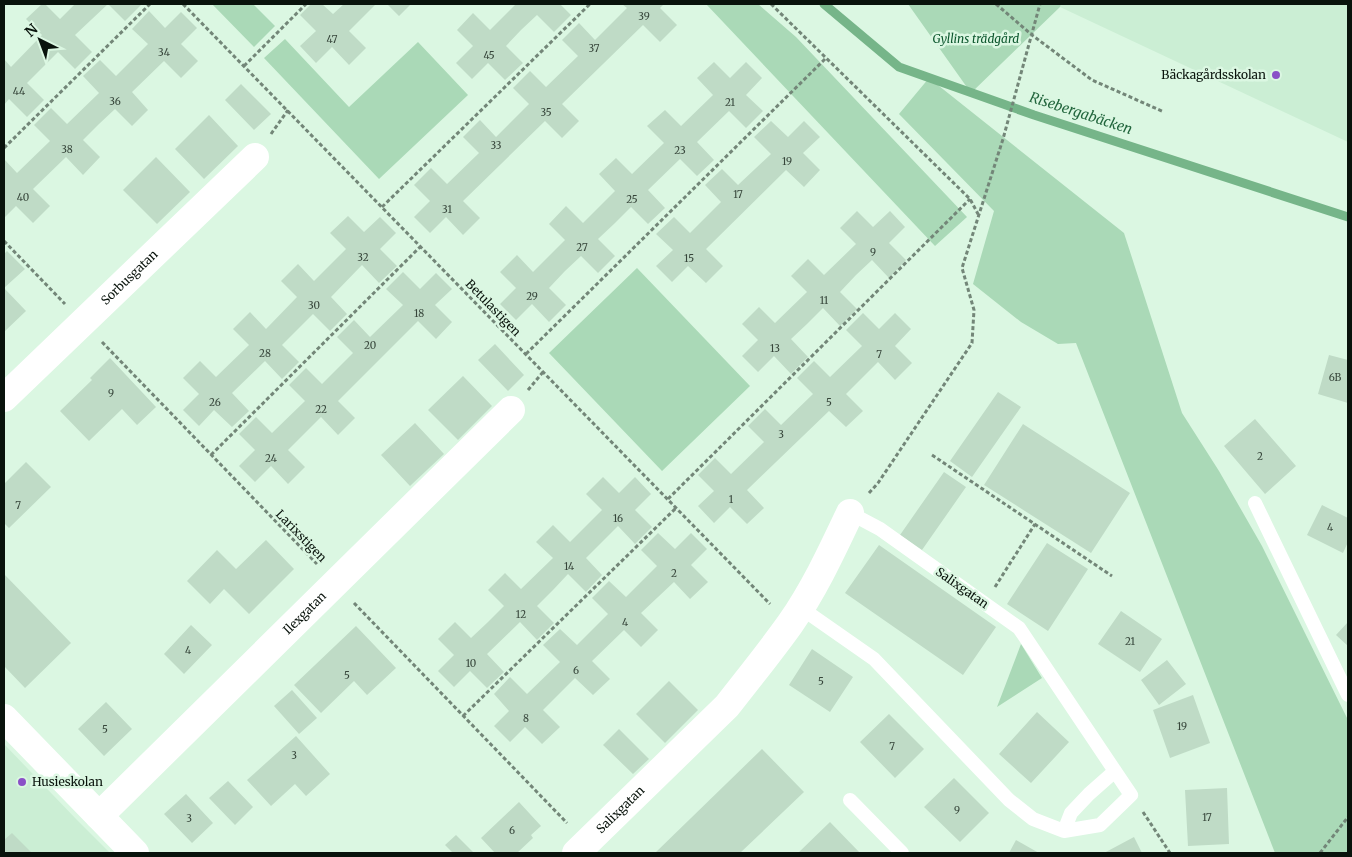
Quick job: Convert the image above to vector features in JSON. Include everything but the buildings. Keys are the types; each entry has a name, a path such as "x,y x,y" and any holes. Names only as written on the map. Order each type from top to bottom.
{"street":[{"name":"Sorbusgatan","path":"4,398 255,157"},
{"name":"Ilexgatan","path":"99,816 511,410"},
{"name":"Salixgatan","path":"581,848 727,706 795,616 830,558 850,513"},
{"path":"4,718 135,853"}],"lane":[{"path":"1255,503 1348,695"},
{"name":"Salixgatan","path":"850,513 880,528 1020,628 1131,795"},
{"path":"795,616 874,659 916,706 1009,800 1032,818 1064,831 1100,825 1131,795"},
{"path":"1064,831 1071,814 1089,794 1115,771"},
{"path":"850,800 902,853"}],"path":[{"path":"4,148 150,4"},
{"name":"Betulastigen","path":"183,4 676,508 795,616"},
{"path":"244,66 306,4"},
{"path":"382,207 590,4"},
{"path":"771,4 970,199 979,215"},
{"path":"996,4 1032,35 1092,80 1164,112"},
{"path":"850,513 878,483 972,343 974,310 962,268 1003,139 1040,4"},
{"path":"526,354 826,58"},
{"path":"668,499 970,199"},
{"name":"Larixstigen","path":"4,240 463,716 581,848"},
{"path":"211,455 421,246"},
{"path":"932,455 1112,576"},
{"path":"463,716 676,508"},
{"path":"984,603 1035,524"},
{"path":"1131,795 1170,853"},
{"path":"1320,853 1348,817"}],"shaded area":[{"name":"Bäckagårdsskolan","path":"1061,4 1348,4 1348,142 1060,7"},
{"name":"Husieskolan","path":"4,744 77,820 110,853 4,853"}],"green space":[{"path":"212,4 253,4 275,26 254,47"},
{"path":"706,4 758,4 796,37 967,217 935,246"},
{"name":"Gyllins trädgård","path":"908,4 1061,4 971,93"},
{"path":"285,39 349,107 418,42 468,95 379,179 264,58"},
{"path":"929,78 1124,233 1182,413 1219,471 1262,546 1348,720 1348,853 1275,853 1076,343 1058,344 1021,322 973,284 994,211 899,114"},
{"path":"637,268 750,386 662,471 549,353"},
{"path":"1021,644 1042,678 997,707"}],"waterway":[{"name":"Risebergabäcken","path":"824,4 899,67 1034,115 1348,217"}],"place":[{"name":"Bäckagårdsskolan","path":"1276,75"},
{"name":"Husieskolan","path":"22,782"}]}
